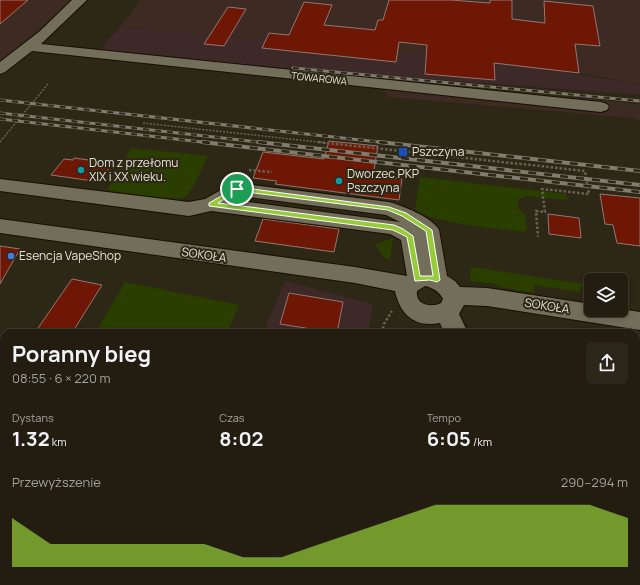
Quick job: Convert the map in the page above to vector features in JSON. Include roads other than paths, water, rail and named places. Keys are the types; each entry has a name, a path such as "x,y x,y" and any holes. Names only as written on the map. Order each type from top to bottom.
{"street":[{"path":"0,69 45,34 80,0"},
{"name":"TOWAROWA","path":"36,48 601,108"},
{"path":"0,185 189,209 211,204 394,228 410,236 421,282"},
{"name":"SOKOŁA","path":"0,226 355,275 399,283 421,282"},
{"path":"440,314 448,286 421,282 405,292 408,304 412,309 440,314 453,329"},
{"name":"SOKOŁA","path":"440,314 487,297 606,316 634,324"}],"railway":[{"path":"293,68 640,101"},
{"path":"0,100 388,143"},
{"path":"0,113 267,143"},
{"path":"0,119 211,143"},
{"path":"202,142 640,192"},
{"path":"258,142 640,185"},
{"path":"379,142 388,143"},
{"path":"388,143 640,171"}],"place":[{"name":"Pszczyna","path":"403,152"},
{"name":"Dom z przełomu XIX i XX wieku.","path":"81,170"},
{"name":"Dworzec PKP Pszczyna","path":"339,181"},
{"name":"Esencja VapeShop","path":"11,256"}]}
